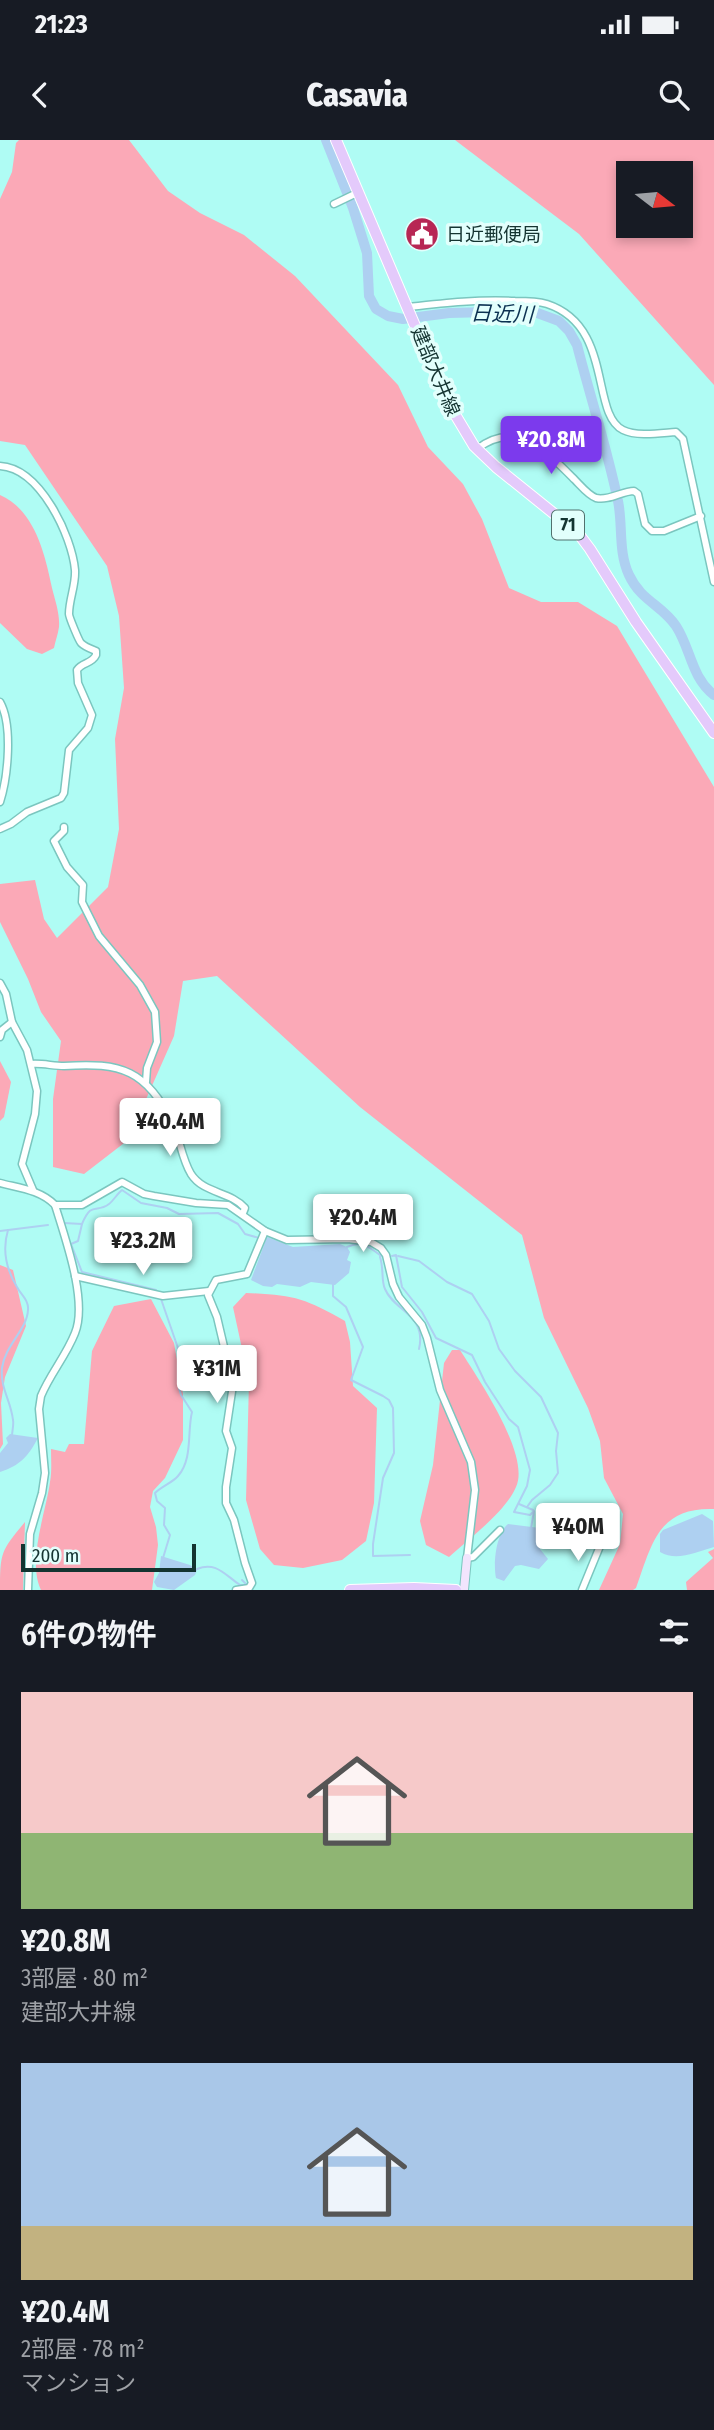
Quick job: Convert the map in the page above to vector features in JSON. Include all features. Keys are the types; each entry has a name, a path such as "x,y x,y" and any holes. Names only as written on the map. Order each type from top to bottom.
{"main road":[{"name":"建部大井線","path":"336,140 460,426 477,449 496,467 578,533 635,622 714,733"},
{"path":"350,1590 456,1590"}],"street":[{"path":"334,204 358,193"},
{"path":"409,310 466,300 501,300 545,303 564,311 579,327 591,347 607,409 616,425 628,432 677,432 683,439 714,582"},
{"path":"477,449 495,438 506,436 526,440 547,453 593,497 604,499 631,490 638,494 645,524 652,530 664,530 701,516"},
{"path":"0,466 15,470 28,479 50,504 70,544 73,558 74,584 69,616 81,643 96,651 90,663 77,670 78,683 92,715 88,728 69,750 64,793 61,798 27,812 0,829"},
{"path":"0,702 5,717 8,768 0,802"},
{"path":"64,827 64,831 54,842 67,867 83,885 82,902 99,936 140,985 155,1012 157,1042 146,1068 146,1082"},
{"path":"0,983 6,994 12,1022 25,1043 32,1064 37,1103 22,1164 33,1190"},
{"path":"0,1037 2,1030 12,1022"},
{"path":"32,1064 62,1066 78,1063 126,1070 146,1082 172,1123 192,1176 202,1186 226,1194 240,1203 245,1208 243,1213"},
{"path":"55,1205 82,1205 122,1182 144,1194 196,1203 228,1205 243,1213 263,1236 294,1242 330,1238 371,1242 381,1248 386,1255 399,1297 422,1325 440,1390 471,1462 475,1490 464,1590"},
{"path":"0,1183 33,1190 50,1199 55,1205 75,1276 78,1304 76,1330 41,1396 39,1409 45,1474 30,1534 28,1590"},
{"path":"236,1590 249,1588 253,1583 234,1520 226,1503 232,1448 226,1431 233,1385 217,1317 208,1295 211,1287 221,1278 247,1275 263,1236"},
{"path":"75,1276 163,1296 209,1292"},
{"path":"467,1558 473,1558 500,1530"},
{"path":"582,1590 600,1546"}],"shaded area":[{"path":"19,140 129,140 168,191 200,213 244,235 295,276 398,385 428,447 463,484 482,519 509,588 541,602 578,602 617,626 714,787 714,1509 680,1514 660,1531 633,1590 599,1590 620,1544 623,1514 604,1478 600,1441 588,1408 544,1318 522,1235 360,1107 217,976 183,981 174,1036 128,1140 84,1174 53,1167 53,1099 61,1041 41,1012 0,922 0,884 35,880 44,919 57,938 108,887 119,829 115,739 124,688 119,616 107,566 25,445 0,441 0,199 12,172 16,143"},
{"path":"455,140 714,140 714,385 579,234"},
{"path":"0,495 22,511 30,522 46,562 59,627 54,648 42,654 27,649 0,623"},
{"path":"0,1061 11,1082 4,1117 0,1121"},
{"path":"0,1265 13,1270 26,1326 5,1377 1,1403 3,1444 0,1449"},
{"path":"246,1293 298,1299 345,1321 350,1342 353,1386 377,1408 374,1503 366,1541 342,1560 303,1568 274,1565 260,1549 246,1500 249,1381 233,1307"},
{"path":"151,1299 174,1343 183,1394 183,1440 165,1478 153,1491 150,1507 158,1545 152,1590 41,1590 36,1565 51,1478 51,1449 65,1452 69,1444 84,1444 92,1351 114,1306"},
{"path":"452,1350 460,1350 500,1417 516,1456 519,1473 516,1487 504,1506 449,1557 426,1545 420,1521 433,1465 444,1363"},
{"path":"25,1522 23,1590 0,1590 4,1553"},
{"path":"714,1549 714,1590 687,1590 686,1582 713,1558 708,1552"}],"water":[{"path":"267,1237 293,1247 340,1244 347,1247 350,1252 347,1260 351,1262 349,1273 335,1285 311,1282 300,1287 277,1284 272,1287 263,1286 251,1280"},
{"path":"10,1434 38,1438 23,1459 0,1472 0,1453 8,1443 6,1438"},
{"path":"702,1514 713,1521 714,1547 680,1556 660,1552 660,1534 663,1530"},
{"path":"508,1524 540,1528 540,1549 548,1559 539,1569 515,1566 504,1581 496,1578 495,1557 498,1542"},
{"path":"161,1556 190,1565 197,1570 195,1575 174,1590 157,1587 154,1582 159,1573"}],"waterway":[{"name":"日近川","path":"326,140 353,208 367,253 369,296 376,309 388,316 403,319 449,313 532,311 559,321 569,331 577,345 609,461 618,501 623,557 629,575 639,591 676,626 700,680 714,695"},
{"path":"64,1223 82,1224 89,1212 105,1207 122,1190 141,1203 167,1208 179,1214 218,1213 238,1224 245,1234 259,1238"},
{"path":"82,1224 78,1241 71,1244 82,1272 156,1290"},
{"path":"0,1231 48,1225"},
{"path":"8,1230 5,1245 8,1266 28,1306 27,1317 7,1352 2,1368 13,1420 12,1436"},
{"path":"347,1247 362,1245 381,1256"},
{"path":"392,1256 396,1255 402,1287 422,1312 436,1338 472,1355 485,1382 509,1419 518,1427 530,1470 527,1486 514,1512 530,1515 534,1511 531,1528"},
{"path":"398,1256 419,1261 447,1282 472,1294 489,1321 499,1349 515,1371 541,1397 558,1433 558,1473 550,1485 527,1507"},
{"path":"380,1257 385,1289 418,1328 419,1349"},
{"path":"333,1284 333,1296 346,1307 363,1347 351,1380 383,1396 393,1408 394,1453 383,1478 373,1556 410,1555"},
{"path":"161,1299 179,1351 179,1388 192,1412 188,1454 183,1469 176,1478 155,1493 157,1501 165,1508 164,1525 170,1535 163,1558"},
{"path":"519,1504 533,1510"},
{"path":"197,1569 215,1568 240,1585 247,1585 242,1580"}],"place":[{"name":"日近郵便局","path":"422,234"}]}
